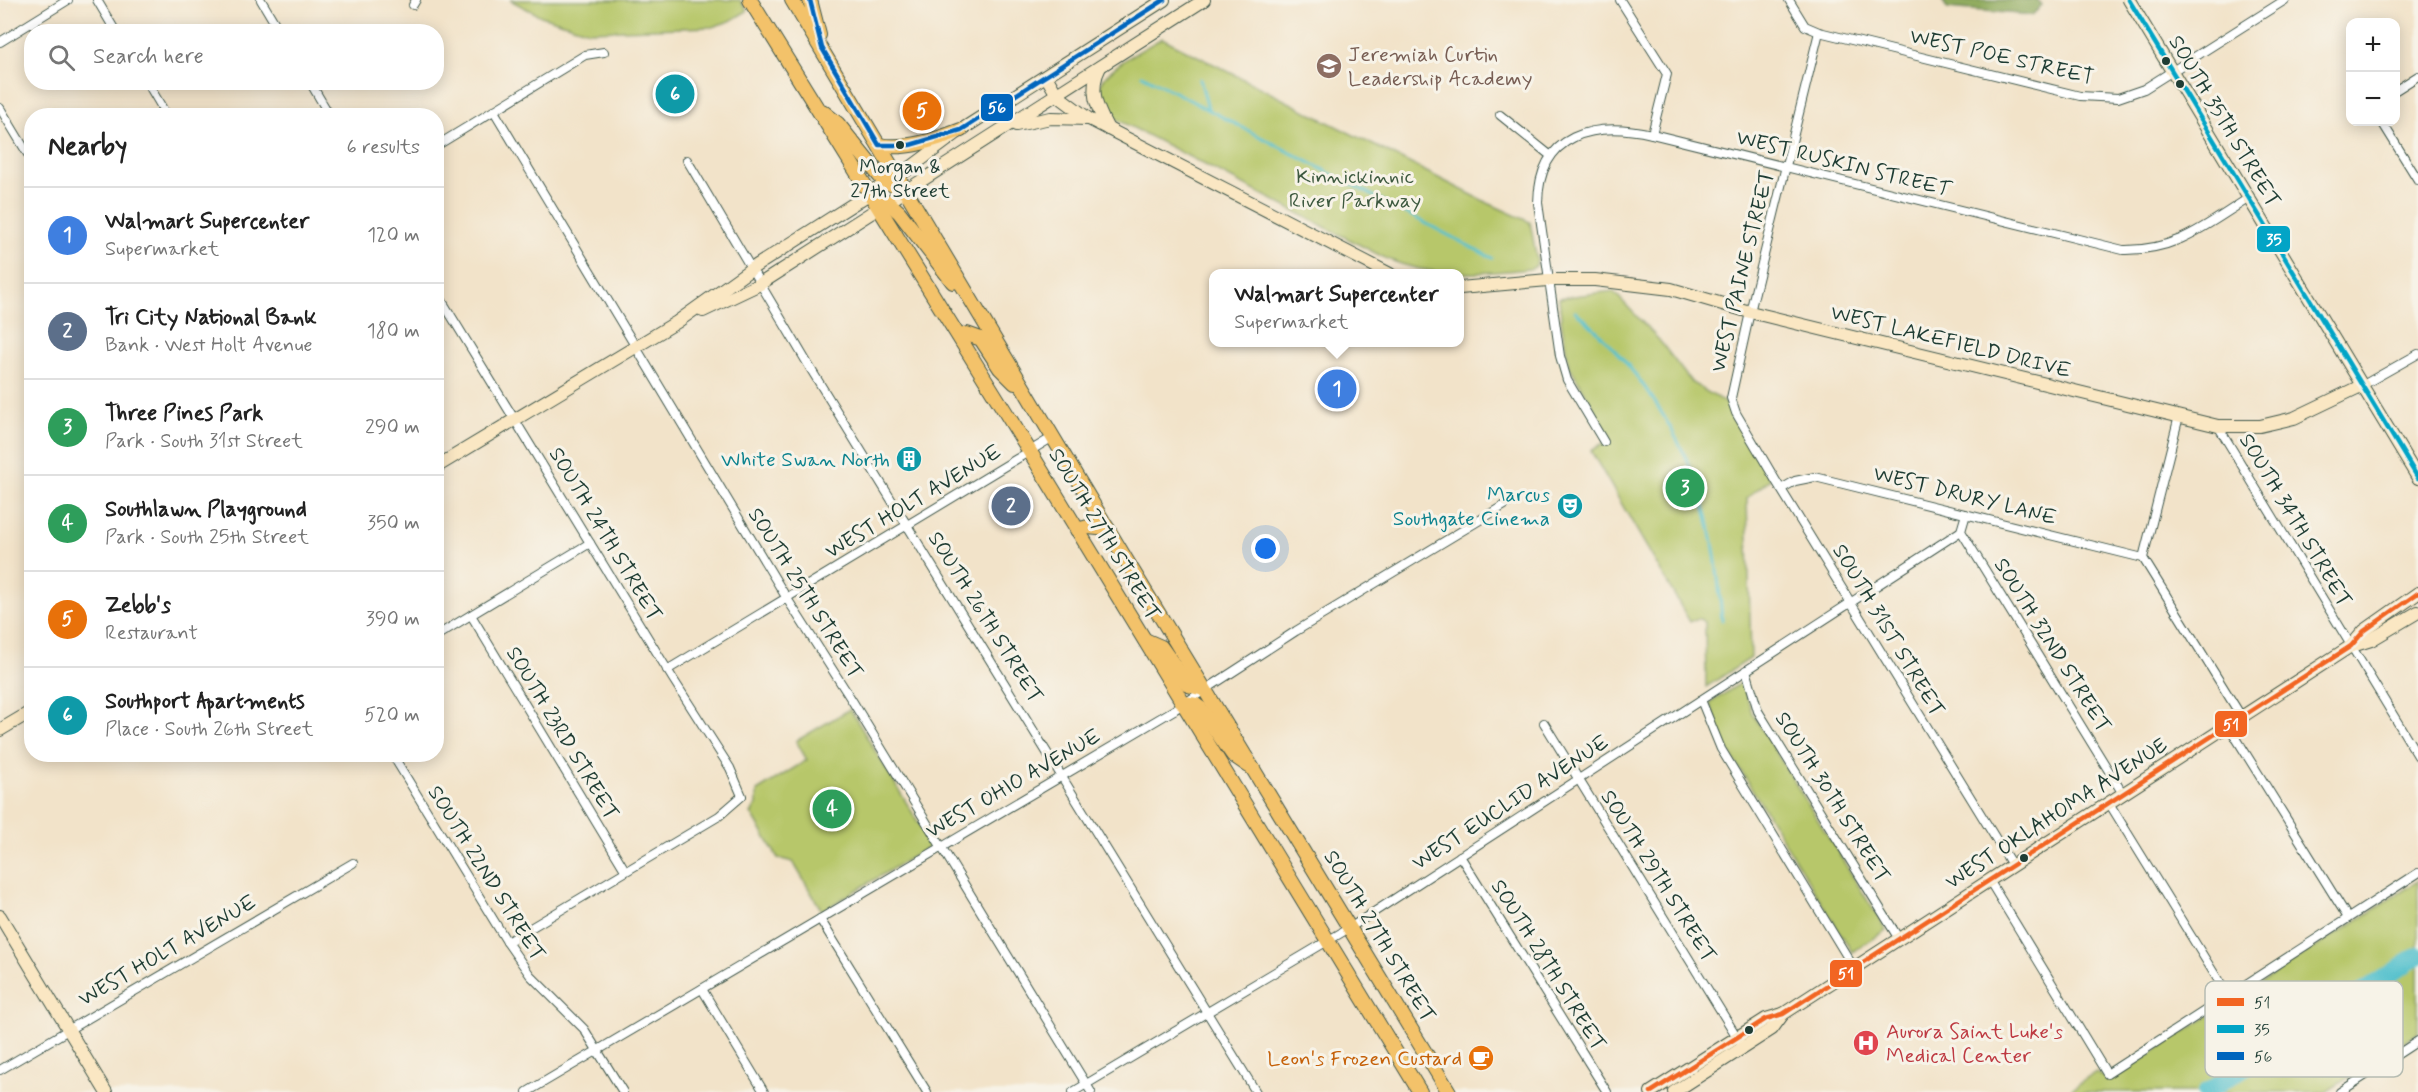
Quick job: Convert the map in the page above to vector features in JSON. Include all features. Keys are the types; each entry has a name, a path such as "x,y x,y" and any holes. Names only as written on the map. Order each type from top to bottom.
{"main road":[{"path":"792,0 879,145 892,180"},
{"path":"810,0 822,48"},
{"path":"751,1 870,194 884,206 899,212 939,266 975,305"},
{"path":"816,106 838,124 876,172 892,180 906,192"},
{"path":"879,145 901,147 961,130"},
{"name":"SOUTH 27TH STREET","path":"906,192 1252,769 1351,927 1449,1092"},
{"name":"SOUTH 27TH STREET","path":"884,206 960,337 1420,1092"},
{"path":"960,337 967,334 981,339 1000,368 1029,397"},
{"path":"1077,530 1088,527 1108,529"},
{"path":"1145,640 1161,647 1188,685 1204,689"},
{"path":"1184,703 1200,708 1233,755 1252,769"},
{"path":"1398,1058 1421,1044"}],"street":[{"path":"30,24 69,0"},
{"path":"97,0 111,24"},
{"path":"261,0 275,24"},
{"path":"444,462 677,322 751,269 892,180 961,130 1164,0"},
{"path":"677,322 760,284 1204,0"},
{"path":"1620,0 1667,74 1652,134"},
{"path":"1789,0 1805,26 1819,32"},
{"name":"SOUTH 35TH STREET","path":"2129,0 2418,478"},
{"path":"2173,72 2285,0"},
{"path":"0,42 24,27"},
{"name":"WEST POE STREET","path":"1819,32 2080,96 2118,98 2144,89 2173,72"},
{"name":"WEST PAINE STREET","path":"1736,413 1731,398 1732,388 1819,32"},
{"path":"444,141 585,55 604,52"},
{"path":"1100,67 1095,79 1094,96 1097,108 1108,129"},
{"path":"1046,76 1057,95 1089,119 1382,269"},
{"path":"2400,87 2418,76"},
{"path":"152,90 162,108"},
{"path":"315,90 325,108"},
{"path":"0,108 24,148"},
{"name":"SOUTH 25TH STREET","path":"494,111 786,597 942,846 1089,1088"},
{"path":"1500,116 1551,156"},
{"path":"1005,128 1051,118 1089,119"},
{"path":"2384,126 2418,180"},
{"name":"WEST RUSKIN STREET","path":"1548,280 1538,217 1538,185 1551,156 1571,139 1592,130 1627,129 1652,134 2123,250 2146,251 2169,245 2185,238 2249,198"},
{"name":"SOUTH 26TH STREET","path":"687,160 760,284 1256,1092"},
{"path":"1548,280 1560,356 1567,381 1604,442"},
{"name":"WEST LAKEFIELD DRIVE","path":"1464,288 1548,280 1628,282 1671,289 1750,312 2218,426 2260,426 2294,418 2362,385 2418,354"},
{"name":"SOUTH 24TH STREET","path":"444,304 739,784 742,796 719,816 625,870"},
{"name":"SOUTH 31ST STREET","path":"1736,413 2012,865"},
{"path":"2179,416 2142,558 2241,716"},
{"name":"SOUTH 34TH STREET","path":"2218,426 2418,756"},
{"name":"WEST HOLT AVENUE","path":"667,670 1053,437"},
{"name":"WEST DRURY LANE","path":"1782,489 1796,481 1815,477 2142,558"},
{"name":"WEST OHIO AVENUE","path":"527,1092 1184,703 1513,500"},
{"path":"1961,531 1966,514"},
{"name":"WEST EUCLID AVENUE","path":"1073,1092 1089,1088 1207,1012 1351,927 1961,531"},
{"name":"SOUTH 32ND STREET","path":"1961,531 2123,794"},
{"path":"444,631 590,543"},
{"name":"WEST OKLAHOMA AVENUE","path":"2351,646 2364,631 2418,592"},
{"name":"WEST OKLAHOMA AVENUE","path":"1674,1092 1741,1042 1766,1019 1783,1014 2351,646 2371,640 2418,612"},
{"name":"SOUTH 23RD STREET","path":"471,615 625,870"},
{"name":"SOUTH 30TH STREET","path":"1746,670 1758,711 1899,939"},
{"path":"1701,699 1720,749 1854,968"},
{"path":"0,730 24,716"},
{"name":"SOUTH 29TH STREET","path":"1544,723 1741,1042"},
{"path":"2228,725 2348,918"},
{"name":"SOUTH 22ND STREET","path":"397,762 507,942 530,975 584,1029 623,1092"},
{"path":"2109,803 2219,981"},
{"name":"SOUTH 28TH STREET","path":"1460,856 1607,1092"},
{"name":"WEST HOLT AVENUE","path":"0,1070 354,863"},
{"path":"507,942 625,870"},
{"path":"2251,981 2418,873"},
{"path":"1989,880 2107,1074 2205,1011"},
{"path":"0,916 105,1092"},
{"path":"820,919 927,1092"},
{"path":"702,989 764,1092"},
{"path":"2403,1051 2418,1041"},
{"name":"WEST OKLAHOMA AVENUE","path":"1651,1092 1741,1042"},
{"path":"2340,1092 2363,1077"}],"green space":[{"path":"510,0 740,0 747,11 730,21 712,27 589,31 541,16"},
{"path":"1942,0 2037,0 2042,6 2032,15 1947,8"},
{"name":"Kinnickinnic River Parkway","path":"1162,38 1530,222 1537,260 1536,266 1531,269 1464,273 1464,269 1420,269 1387,259 1112,117 1102,104 1099,91 1103,80 1124,61"},
{"path":"1613,291 1659,340 1692,383 1726,403 1770,479 1747,498 1751,658 1706,687 1705,622 1698,618 1690,622 1591,451 1611,438 1569,365 1559,298"},
{"path":"1742,682 1752,713 1886,930 1852,952 1725,745 1710,703"},
{"path":"850,709 932,845 822,911 793,862 778,858 751,813 757,805 757,791 807,760 796,741"},
{"path":"2418,881 2418,1033 2403,1043 2403,981 2263,981"},
{"path":"2205,1019 2205,1077 2349,1077 2326,1092 2067,1092 2097,1072 2107,1079 2113,1078"}],"waterway":[{"path":"1142,75 1492,258"},
{"path":"1200,79 1208,109"},
{"path":"1575,311 1618,354 1638,378 1656,404 1686,458 1698,487 1710,529 1717,568 1722,620"},
{"path":"2379,981 2418,956"},
{"path":"2206,1092 2229,1077"}],"transit line":[{"name":"56","path":"810,0 822,48 879,145 910,145 961,130 1164,0"},
{"name":"35","path":"2129,0 2418,478"},
{"name":"51","path":"1651,1092 1766,1019 1783,1014 2351,646 2364,631 2418,593"}],"place":[{"name":"Jeremiah Curtin Leadership Academy","path":"1329,66"},
{"name":"Southport Apartments","path":"675,94"},
{"name":"Zebb's","path":"922,111"},
{"name":"Morgan & 27th Street","path":"900,145"},
{"name":"Walmart Supercenter","path":"1337,389"},
{"name":"White Swan North","path":"909,459"},
{"name":"Three Pines Park","path":"1685,488"},
{"name":"Tri City National Bank","path":"1011,506"},
{"name":"Marcus Southgate Cinema","path":"1570,506"},
{"name":"Southlawn Playground","path":"832,809"},
{"name":"Aurora Saint Luke's Medical Center","path":"1866,1043"},
{"name":"Leon's Frozen Custard","path":"1481,1058"}]}
